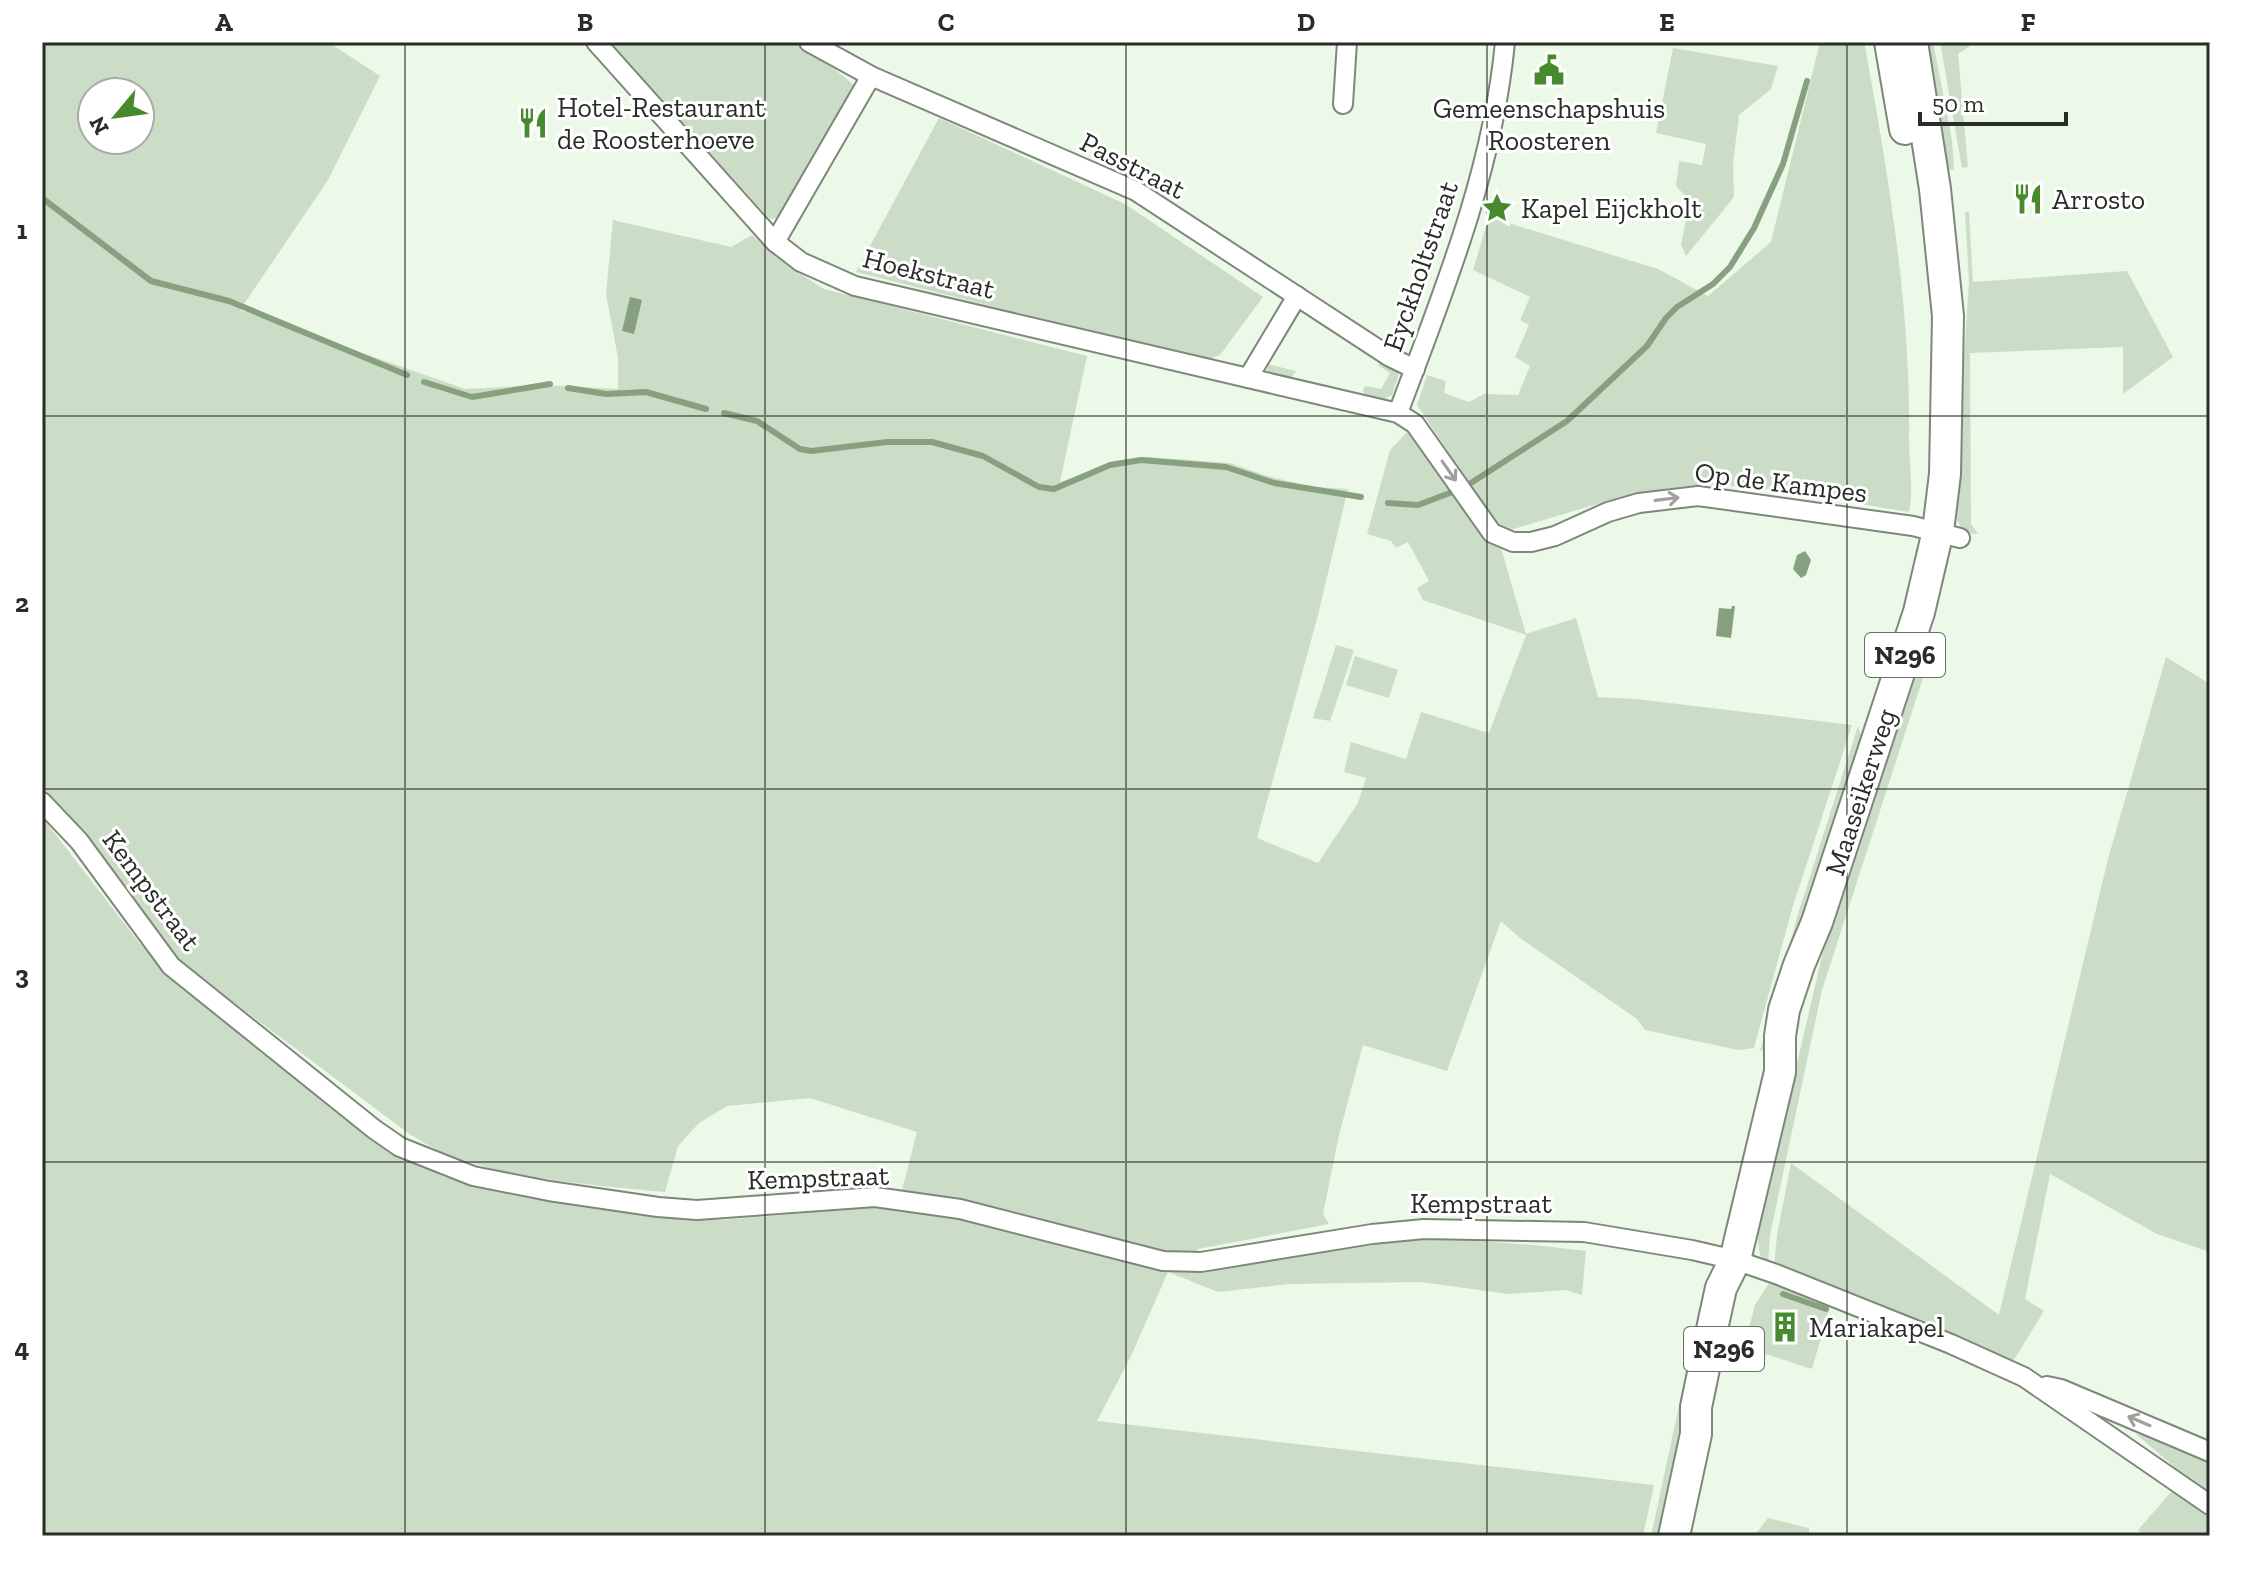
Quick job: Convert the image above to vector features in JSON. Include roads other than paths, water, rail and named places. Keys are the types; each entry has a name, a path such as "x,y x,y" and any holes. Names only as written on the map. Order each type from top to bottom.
{"main road":[{"name":"Maaseikerweg","path":"1890,42 1945,379"},
{"name":"Maaseikerweg","path":"1674,1536 1696,1434 1696,1407 1721,1288 1735,1260 1780,1072 1794,1047 1801,1021 1813,969 1817,922 1919,612 1937,532 1945,474 1948,316 1935,189 1912,42"}],"street":[{"name":"Hoekstraat","path":"596,42 775,242 801,262 855,286 1398,413"},
{"name":"Passtraat","path":"809,42 871,76 1136,191 1390,357 1415,369"},
{"path":"1343,104 1347,42"},
{"name":"Eyckholtstraat","path":"1398,413 1457,253 1477,185 1493,120 1505,42"},
{"path":"775,242 871,76"},
{"path":"1248,378 1297,296"},
{"name":"Op de Kampes","path":"1398,413 1415,424 1492,533 1513,542 1531,542 1555,536 1608,512 1639,503 1698,496 1937,532"},
{"name":"Kempstraat","path":"42,802 79,841 171,966 374,1129 400,1147 473,1176 642,1205 697,1210 875,1197 960,1209 1140,1257 1174,1262 1213,1261 1372,1234 1424,1229 1605,1233 1735,1260 1776,1274 1951,1344 2032,1383"},
{"path":"2032,1383 2061,1389 2210,1452"},
{"path":"2032,1383 2210,1505"}],"waterway":[{"path":"1471,483 1567,421 1647,346 1677,307 1713,284 1730,267 1754,228 1783,164 1807,81"},
{"path":"42,198 151,281 229,301 407,375"},
{"path":"424,382 472,397 550,384"},
{"path":"568,388 606,394 646,392 706,409"},
{"path":"724,413 757,421 800,449 811,451 887,442 932,442 983,456 1039,487 1054,489 1110,465 1141,460 1226,467 1274,483 1361,497"},
{"path":"1388,503 1418,505 1455,491"},
{"path":"1783,1294 1826,1309"}],"place":[{"name":"Gemeenschapshuis Roosteren","path":"1549,70"},
{"name":"Hotel-Restaurant de Roosterhoeve","path":"533,123"},
{"name":"Arrosto","path":"2028,199"},
{"name":"Kapel Eijckholt","path":"1497,208"},
{"name":"Mariakapel","path":"1785,1327"}]}
